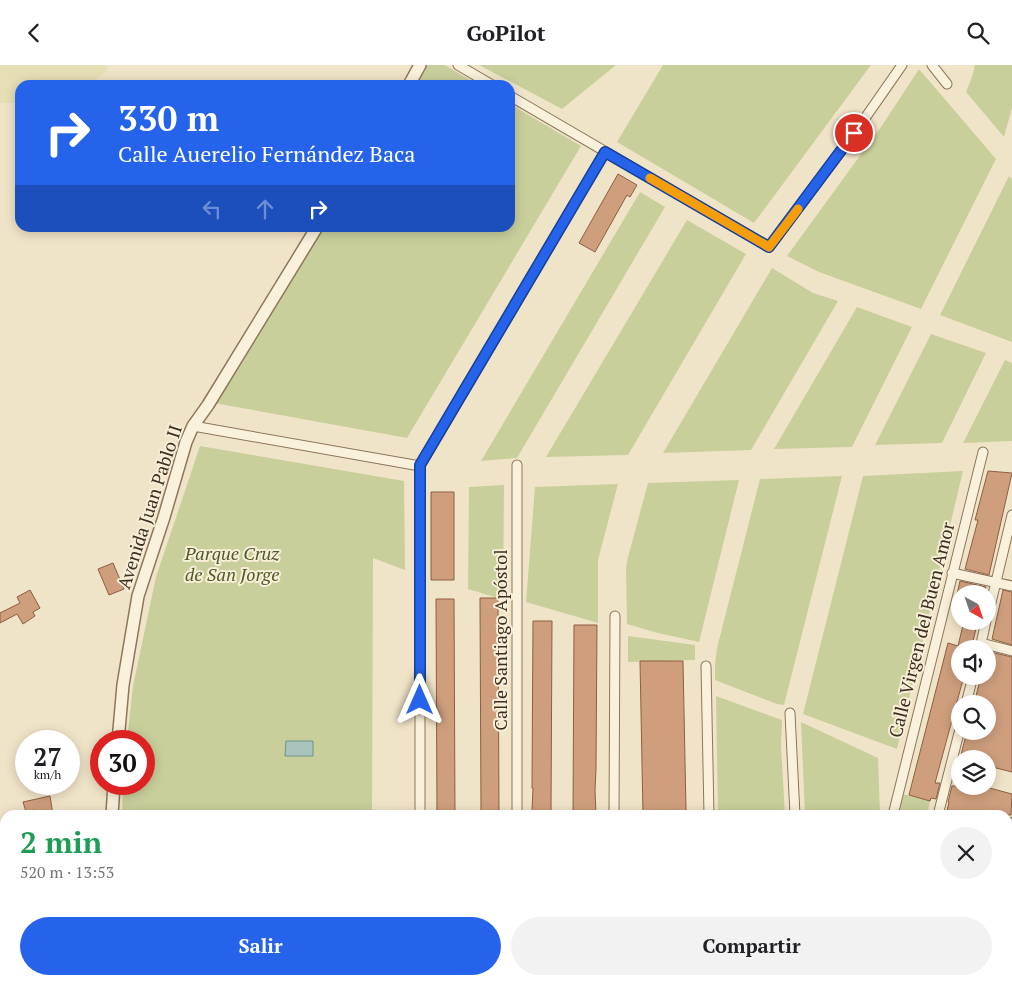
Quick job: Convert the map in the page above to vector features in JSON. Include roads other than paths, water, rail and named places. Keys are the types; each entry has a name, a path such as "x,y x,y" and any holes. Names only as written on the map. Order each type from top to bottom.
{"street":[{"path":"412,80 420,65"},
{"path":"458,65 484,80"},
{"path":"515,99 769,247 902,65"},
{"path":"932,65 947,84"},
{"path":"420,810 420,465 605,152"},
{"name":"Avenida Juan Pablo II","path":"119,730 123,685 138,596 186,442 193,426 208,405 314,232"},
{"path":"193,426 420,465"},
{"name":"Calle Virgen del Buen Amor","path":"895,810 982,453"},
{"name":"Calle Santiago Apóstol","path":"517,810 518,465"},
{"path":"995,585 1011,520"},
{"path":"952,573 1012,586"},
{"path":"614,810 615,616"},
{"path":"996,648 1012,651"},
{"path":"706,666 709,810"},
{"path":"790,713 795,810"},
{"path":"939,810 957,740"},
{"path":"112,810 113,795"}],"water":[{"path":"286,741 313,741 313,756 285,756"}],"park label":[{"name":"Parque Cruz de San Jorge","path":"232,564"}]}
